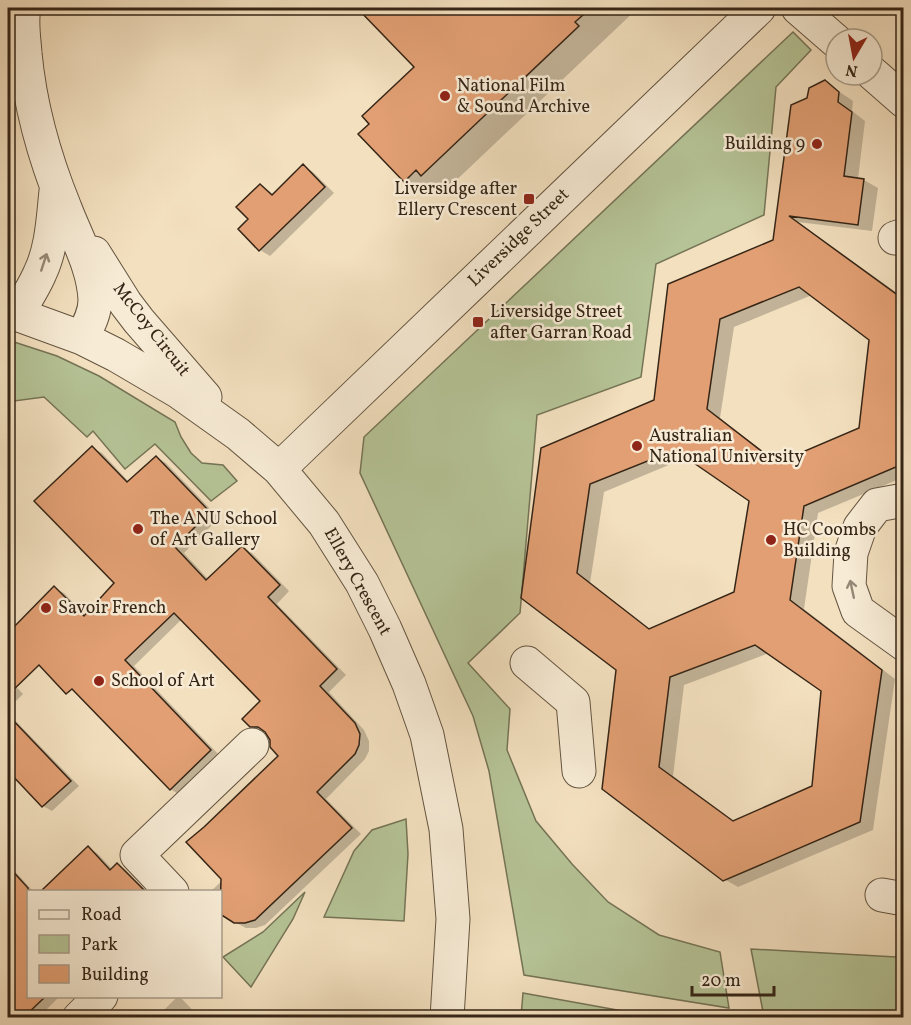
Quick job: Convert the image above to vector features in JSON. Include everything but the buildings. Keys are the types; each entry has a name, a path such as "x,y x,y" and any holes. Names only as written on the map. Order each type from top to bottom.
{"street":[{"name":"Liversidge Street","path":"279,469 759,8"},
{"path":"798,8 824,31"},
{"name":"McCoy Circuit","path":"22,10 29,84 41,140 56,186 89,268 94,288 93,313 82,338"},
{"path":"884,84 903,101"},
{"name":"McCoy Circuit","path":"12,312 40,274 45,261 53,223 56,186"},
{"name":"McCoy Circuit","path":"56,186 126,304 238,434"},
{"name":"Ellery Crescent","path":"12,312 82,338 162,382 238,434 279,469 324,523 362,583 406,676 427,735 447,840 453,919 447,1017"},
{"path":"903,500 877,505 860,527 851,553 849,586 858,611 903,644"},
{"path":"527,663 573,702 579,771"},
{"path":"171,890 137,855 252,745"},
{"path":"80,1017 99,998"}],"green space":[{"path":"793,32 811,50 776,87 764,215 656,264 641,377 537,415 520,613 468,663 510,709 507,750 536,821 608,902 659,935 720,952 729,1008 524,975 489,771 473,716 360,473 364,437"},
{"path":"8,340 57,356 99,376 175,422 191,453 202,463 223,465 237,481 211,501 155,444 125,469 93,431 87,437 44,397 14,401 8,394"},
{"path":"406,819 408,854 404,921 324,917 354,851 372,830"},
{"path":"305,892 293,919 251,987 223,957 263,932"},
{"path":"903,923 903,1017 764,1017 751,949 896,957"},
{"path":"523,993 656,1017 521,1017"}],"place":[{"name":"National Film & Sound Archive","path":"445,96"},
{"name":"Building 9","path":"817,144"},
{"name":"Liversidge after Ellery Crescent","path":"529,199"},
{"name":"Liversidge Street after Garran Road","path":"478,322"},
{"name":"Australian National University","path":"637,446"},
{"name":"The ANU School of Art Gallery","path":"138,529"},
{"name":"HC Coombs Building","path":"771,540"},
{"name":"Savoir French","path":"46,608"},
{"name":"School of Art","path":"99,681"}]}
